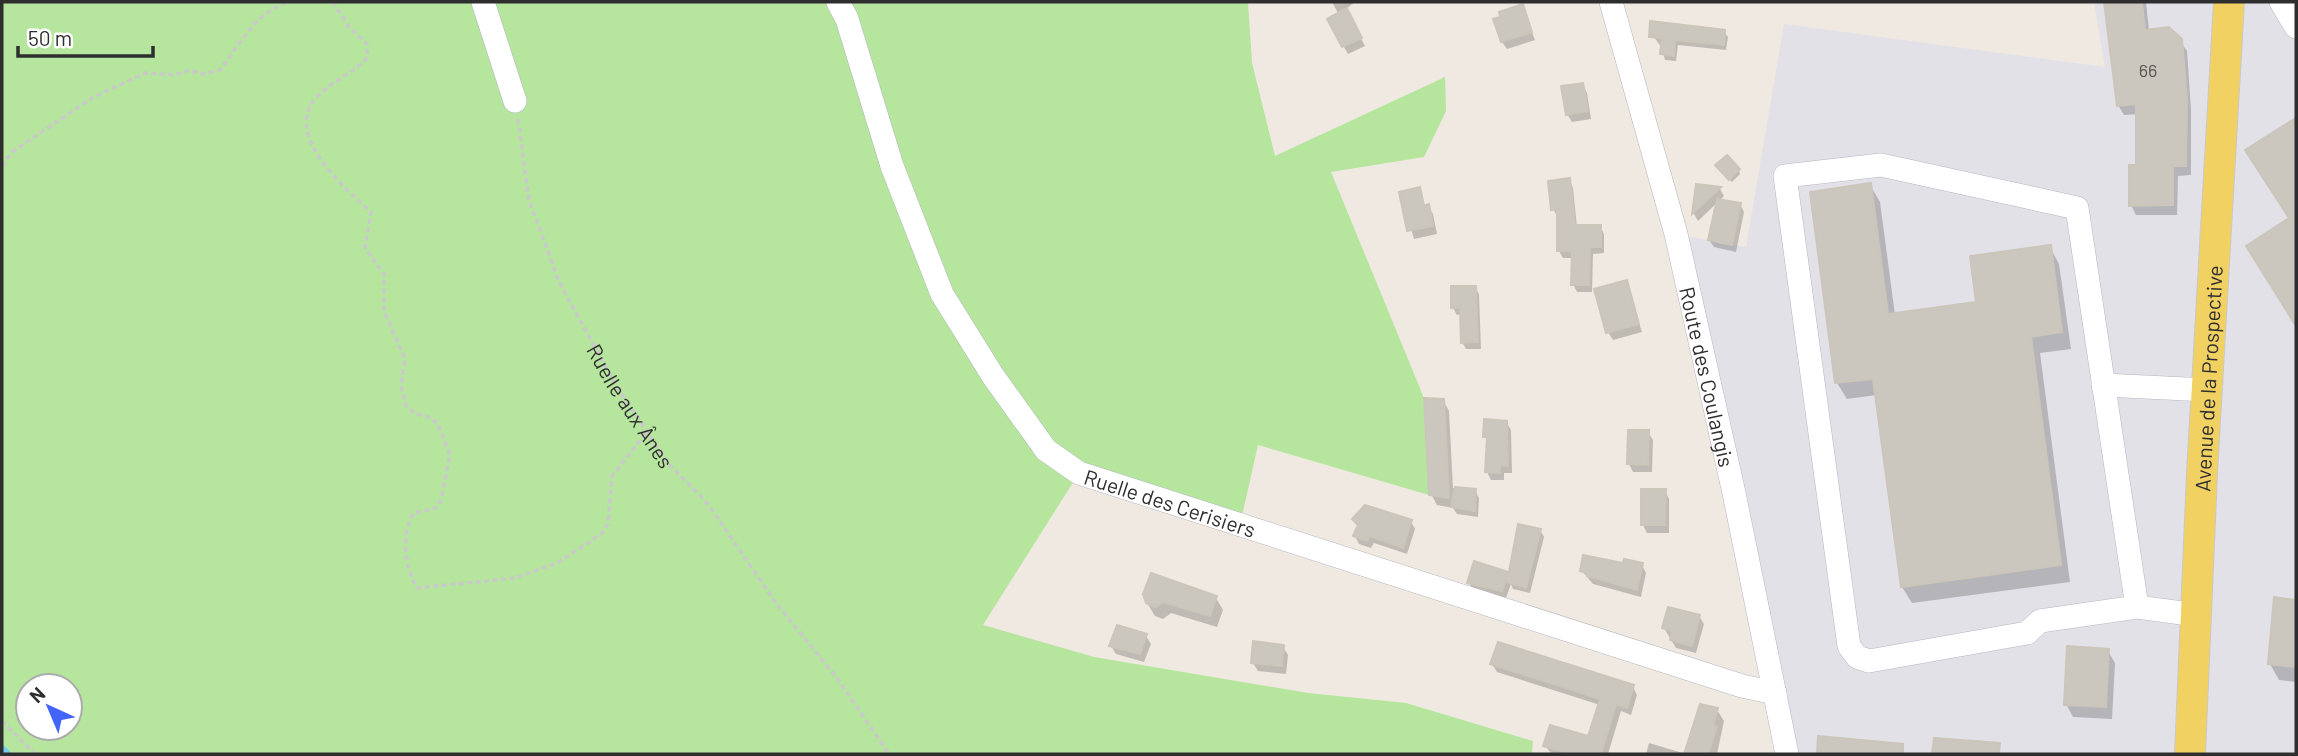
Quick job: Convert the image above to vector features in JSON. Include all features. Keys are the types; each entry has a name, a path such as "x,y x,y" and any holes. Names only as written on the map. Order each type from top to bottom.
{"main road":[{"name":"Avenue de la Prospective","path":"2190,754 2229,2"}],"street":[{"path":"483,2 515,101"},
{"name":"Ruelle des Cerisiers","path":"838,2 847,19 892,166 942,294 993,376 1046,450 1079,473 1742,686 1775,693"},
{"name":"Route des Coulangis","path":"1611,2 1676,234 1787,754"},
{"path":"2281,2 2296,27"},
{"path":"2137,607 2077,208 1881,166 1785,176 1849,646 1857,657 1870,661 2027,633 2040,621 2137,607 2197,615"},
{"path":"2103,385 2208,390"}],"path":[{"path":"2,166 12,152 92,98 145,73 175,75 190,70 202,74 220,69 236,43 257,18 288,2"},
{"path":"333,2 349,27 367,44 367,58 360,66 317,96 307,109 305,121 330,175 372,212 365,248 384,274 384,311 405,359 401,386 405,405 414,413 430,418 438,425 450,454 441,500 436,508 414,513 408,523 405,552 417,588 526,576 557,563 588,543 602,533 608,524 612,476 648,432"},
{"name":"Ruelle aux Ânes","path":"515,101 529,200 559,282 614,382 667,462 708,504 776,603 837,678 889,754"},
{"path":"2,721 35,754"}],"shaded area":[{"path":"2094,2 2296,2 2296,754 1787,754 1676,234 1746,247 1784,24 2105,67"}],"green space":[{"path":"2,2 1248,2 1252,63 1275,156 1445,77 1446,111 1424,157 1331,172 1424,398 1429,495 1258,445 1240,525 1079,473 983,625 1094,657 1308,693 1406,703 1533,741 1532,754 2,754"}],"building":[{"path":"2104,2 2142,2 2145,30 2169,27 2182,39 2187,98 2186,166 2173,166 2173,205 2129,206 2129,165 2136,165 2136,104 2117,106"},
{"path":"1523,4 1532,32 1501,42 1493,19 1500,17 1499,12"},
{"path":"1347,8 1362,38 1342,47 1327,19"},
{"path":"1650,21 1725,30 1724,45 1675,40 1674,56 1660,54 1662,38 1649,37"},
{"path":"1583,83 1588,111 1566,115 1561,86"},
{"path":"2296,118 2296,326 2246,246 2289,218 2245,150"},
{"path":"1727,155 1740,169 1729,180 1715,165"},
{"path":"1570,178 1575,225 1601,225 1601,247 1590,247 1589,285 1571,285 1572,251 1557,251 1557,209 1551,210 1548,181"},
{"path":"1871,183 1888,314 1976,302 1970,256 2051,245 2062,332 2031,337 2061,565 1901,587 1873,379 1835,383 1810,192"},
{"path":"1696,184 1721,187 1692,214"},
{"path":"1420,187 1424,206 1429,204 1433,226 1407,231 1399,192"},
{"path":"1717,199 1741,203 1732,245 1708,240"},
{"path":"1627,280 1639,324 1606,333 1594,289"},
{"path":"1451,286 1476,286 1478,342 1461,343 1460,308 1451,308"},
{"path":"1424,398 1444,399 1449,498 1429,495"},
{"path":"1484,419 1507,421 1508,466 1500,465 1500,473 1485,472 1487,437 1483,437"},
{"path":"1628,430 1649,430 1648,465 1627,464"},
{"path":"1455,487 1476,489 1475,511 1451,507"},
{"path":"1641,489 1666,489 1665,525 1641,525"},
{"path":"1365,505 1412,520 1403,548 1370,536 1367,541 1353,536 1358,525 1352,519"},
{"path":"1518,524 1541,529 1526,588 1507,582"},
{"path":"1583,555 1623,563 1624,559 1643,563 1637,590 1587,576 1587,573 1580,571"},
{"path":"1474,561 1508,572 1502,591 1467,583"},
{"path":"1151,573 1217,596 1210,616 1163,602 1155,607 1146,603 1143,594"},
{"path":"2274,597 2296,600 2296,667 2268,664"},
{"path":"1668,607 1700,615 1692,646 1670,640 1672,631 1662,628"},
{"path":"1117,625 1147,634 1140,654 1109,646"},
{"path":"1253,641 1284,645 1282,666 1251,663"},
{"path":"1498,642 1634,685 1627,708 1616,704 1601,754 1571,754 1543,746 1550,725 1588,736 1600,699 1490,664"},
{"path":"2067,646 2109,649 2106,707 2064,705"},
{"path":"1700,704 1718,708 1713,725 1717,727 1708,754 1684,754"},
{"path":"1818,736 1903,744 1903,754 1817,754"},
{"path":"1934,738 2000,743 1999,754 1932,754"}],"waterway":[{"path":"2,747 9,754"}]}
